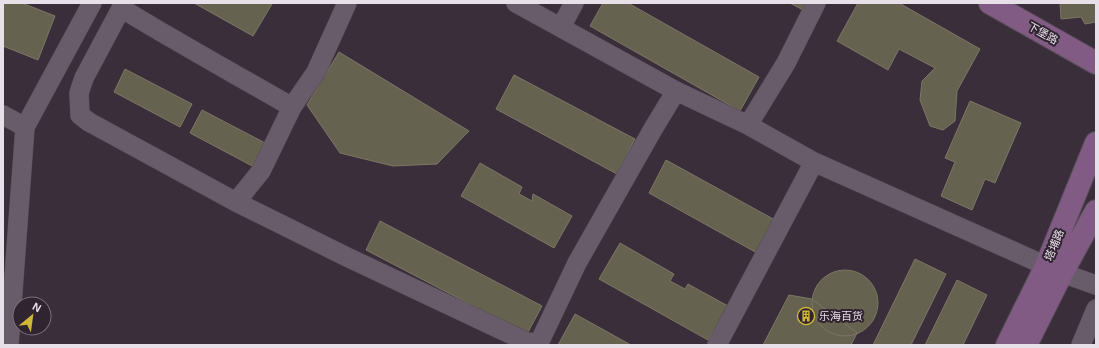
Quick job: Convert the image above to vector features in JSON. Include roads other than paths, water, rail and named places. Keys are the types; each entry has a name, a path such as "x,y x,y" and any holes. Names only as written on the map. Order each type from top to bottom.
{"main road":[{"name":"下堡路","path":"990,3 1096,63"},
{"name":"塔埔路","path":"1026,345 1054,269 1096,143"},
{"name":"塔埔路","path":"1007,345 1054,269 1096,211"}],"street":[{"path":"9,345 25,126 92,3"},
{"path":"236,202 261,171 292,107 316,72 347,3"},
{"path":"516,3 676,91 748,126 814,162 1054,269 1096,285"},
{"path":"561,27 574,3"},
{"path":"748,126 786,63 816,3"},
{"path":"292,107 218,64 178,43 123,6 84,78 79,93 80,115 89,122 236,202 347,257 530,344 539,343 577,263 676,91"},
{"path":"3,115 25,126"},
{"path":"717,345 814,162"},
{"path":"1082,345 1096,309"}],"place":[{"name":"乐海百货","path":"806,316"}]}
